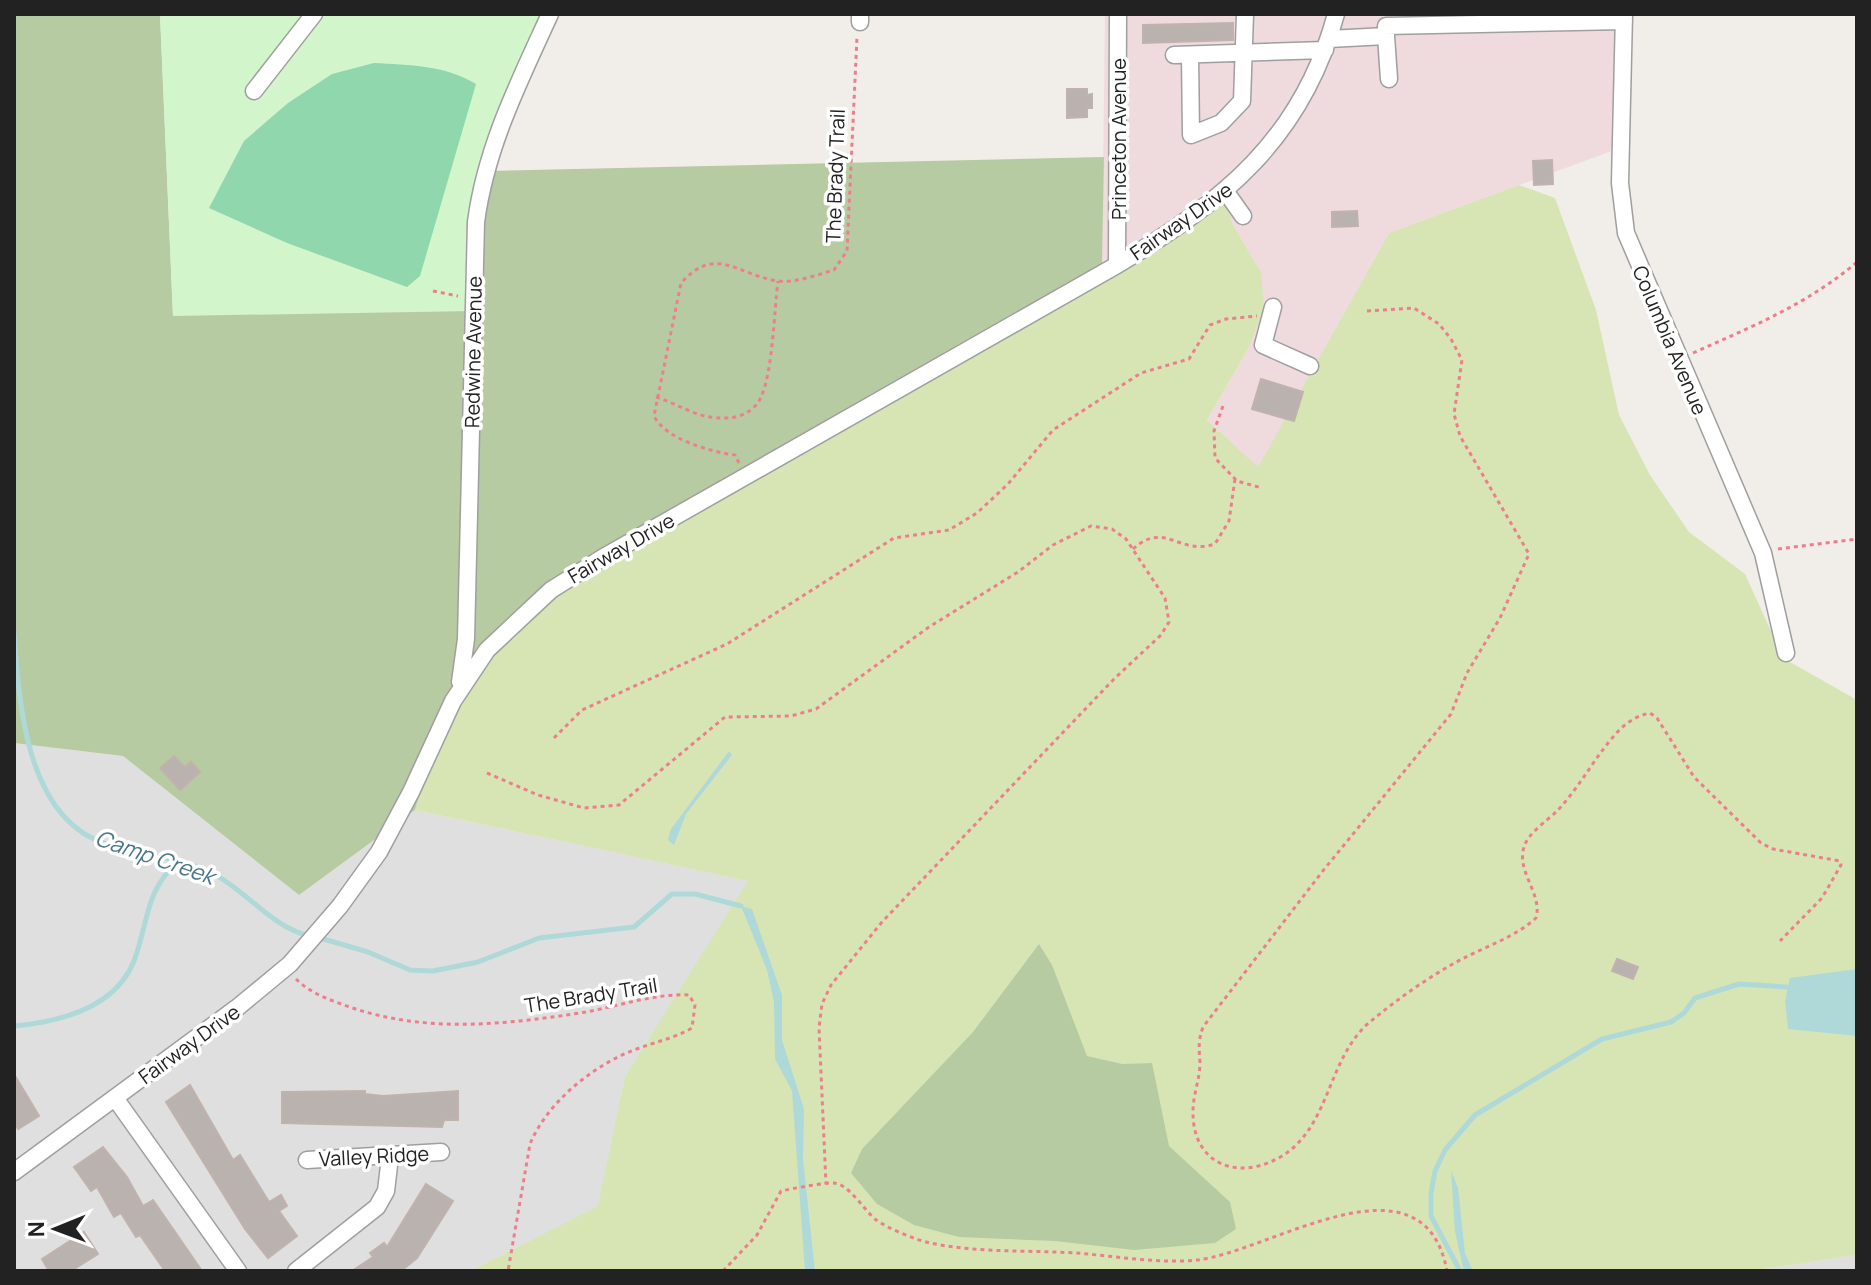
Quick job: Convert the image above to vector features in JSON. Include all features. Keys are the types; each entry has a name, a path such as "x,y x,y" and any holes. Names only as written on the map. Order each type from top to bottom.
{"street":[{"path":"254,91 314,14"},
{"name":"Redwine Avenue","path":"453,701 461,680 466,639 476,222 489,154 550,14"},
{"name":"Princeton Avenue","path":"1117,265 1118,14"},
{"path":"1245,14 1245,53 1242,101 1221,123 1191,135 1182,55 1245,53 1327,44 1386,25 1624,18"},
{"name":"Fairway Drive","path":"14,1172 286,968 340,906 379,852 453,701 506,628 551,590 739,471 1117,265 1190,220 1226,192 1261,156 1282,127 1327,44 1336,14"},
{"name":"Columbia Avenue","path":"1624,18 1621,209 1633,256 1763,553 1786,653"},
{"path":"1386,25 1389,79"},
{"path":"1226,192 1243,216"},
{"path":"1273,311 1263,345 1310,366"},
{"path":"115,1098 238,1271"},
{"name":"Valley Ridge","path":"307,1160 441,1152"},
{"path":"296,1271 377,1207 386,1191 390,1157"}],"path":[{"name":"The Brady Trail","path":"656,397 681,283 693,269 709,262 778,281 797,280 834,270 847,251 853,81 860,18"},
{"path":"1678,360 1786,311 1814,295 1857,262"},
{"path":"739,471 735,455 685,442 658,425 654,416 656,397 696,414 720,418 741,416 750,411 761,397 766,376 778,281"},
{"path":"433,291 474,299"},
{"path":"1367,311 1414,308 1439,324 1451,339 1462,360 1454,414 1460,436 1529,554 1494,628 1467,673 1451,714 1203,1027 1197,1047 1200,1062 1193,1112 1197,1136 1207,1155 1224,1167 1241,1168 1264,1165 1283,1156 1302,1140 1313,1125 1339,1061 1354,1036 1421,985 1536,918 1537,902 1522,861 1524,846 1584,779 1613,737 1640,715 1650,713 1657,718 1694,777 1761,843 1773,849 1840,861 1822,898 1780,941"},
{"path":"554,738 582,710 675,670 752,630 894,538 949,530 977,513 1053,430 1141,373 1189,359 1210,325 1273,311"},
{"path":"1223,406 1213,448 1215,458 1235,479 1262,488"},
{"path":"1133,549 1151,536 1161,535 1192,548 1215,544 1229,521 1235,479"},
{"path":"487,773 538,795 584,808 619,805 725,717 791,716 816,709 929,627 1018,572 1074,531 1091,526 1112,529 1133,549 1170,611 1169,622 1161,635 1114,679 882,922 831,985 822,1004 819,1028 826,1184"},
{"path":"1763,553 1825,541 1857,539"},
{"name":"The Brady Trail","path":"286,968 304,987 334,1001 380,1018 435,1026 506,1022 689,995 695,1005 692,1028 607,1064 573,1087 538,1126 530,1144 508,1271"},
{"path":"723,1271 757,1235 781,1191 826,1184 843,1186 877,1221 927,1242 968,1249 1147,1259 1197,1260 1248,1247 1326,1218 1353,1212 1402,1212 1421,1220 1436,1236 1447,1271"}],"shaded area":[{"path":"1105,14 1620,14 1620,148 1389,233 1258,468 1207,420 1249,347 1261,272 1233,225 1224,197 1102,264"},
{"path":"14,743 123,756 299,895 415,810 749,881 625,1076 599,1206 470,1271 14,1271"},
{"path":"1857,1255 1857,1271 1751,1271"}],"green space":[{"path":"14,14 160,14 173,316 488,171 1104,157 1102,264 742,478 552,578 436,717 429,762 415,810 299,895 123,756 14,743"},
{"path":"160,14 546,14 488,171 473,311 173,316"},
{"path":"374,63 439,70 476,84 420,276 407,287 287,243 209,208 244,141 288,103 332,74"},
{"path":"1519,185 1555,198 1596,310 1619,415 1650,475 1689,532 1745,574 1783,658 1857,700 1857,1255 1751,1271 470,1271 598,1206 625,1076 748,881 415,810 429,762 436,717 552,578 742,478 1102,264 1224,196 1233,225 1261,272 1264,308 1249,347 1207,420 1258,467 1389,233"},
{"path":"1039,944 1052,965 1087,1056 1122,1064 1152,1063 1169,1146 1230,1202 1236,1229 1215,1243 1134,1250 1055,1241 959,1237 914,1225 877,1204 851,1173 862,1149 973,1032"}],"water":[{"path":"729,751 732,755 686,814 674,845 668,840 671,829"},
{"path":"741,906 752,909 782,995 782,1040 804,1109 803,1159 815,1271 805,1271 792,1091 775,1059 774,1002 767,970"},
{"path":"1857,969 1857,1036 1788,1029 1785,1001 1790,978"},
{"path":"1451,1170 1458,1188 1465,1253 1473,1271 1464,1271 1455,1232"}],"building":[{"path":"1233,23 1233,40 1143,43 1143,25"},
{"path":"1067,89 1087,89 1087,95 1092,94 1092,108 1087,108 1087,117 1067,118"},
{"path":"1552,160 1553,184 1534,185 1533,161"},
{"path":"1357,211 1358,226 1332,227 1332,212"},
{"path":"1261,379 1303,392 1294,421 1252,409"},
{"path":"174,756 185,767 191,762 200,772 180,790 160,768"},
{"path":"1617,959 1638,967 1633,979 1612,971"},
{"path":"14,1074 39,1116 18,1129 14,1122"},
{"path":"190,1085 233,1160 240,1155 269,1202 281,1195 287,1206 279,1211 297,1236 268,1258 245,1229 166,1102"},
{"path":"365,1091 365,1094 383,1096 458,1091 458,1120 444,1120 442,1127 282,1123 282,1092"},
{"path":"103,1147 127,1177 143,1206 153,1200 202,1271 165,1271 140,1235 136,1237 121,1213 114,1217 97,1187 91,1191 74,1167"},
{"path":"426,1184 453,1201 417,1258 401,1271 352,1271 373,1257 370,1253 384,1243 387,1247"},
{"path":"84,1232 98,1254 71,1271 49,1271 42,1259"}],"waterway":[{"name":"Camp Creek","path":"14,633 24,724 43,785 59,810 79,830 106,844 186,863 212,873 283,925 310,936"},
{"path":"14,1026 49,1021 83,1010 113,991 134,961 153,896 178,861"},
{"name":"Camp Creek","path":"320,938 368,952 410,970 433,971 478,962 539,938 634,927 672,894 695,894 741,906"},
{"path":"1460,1271 1431,1216 1431,1193 1435,1171 1445,1150 1475,1115 1602,1039 1671,1022 1684,1013 1695,998 1739,984 1787,987"}]}
